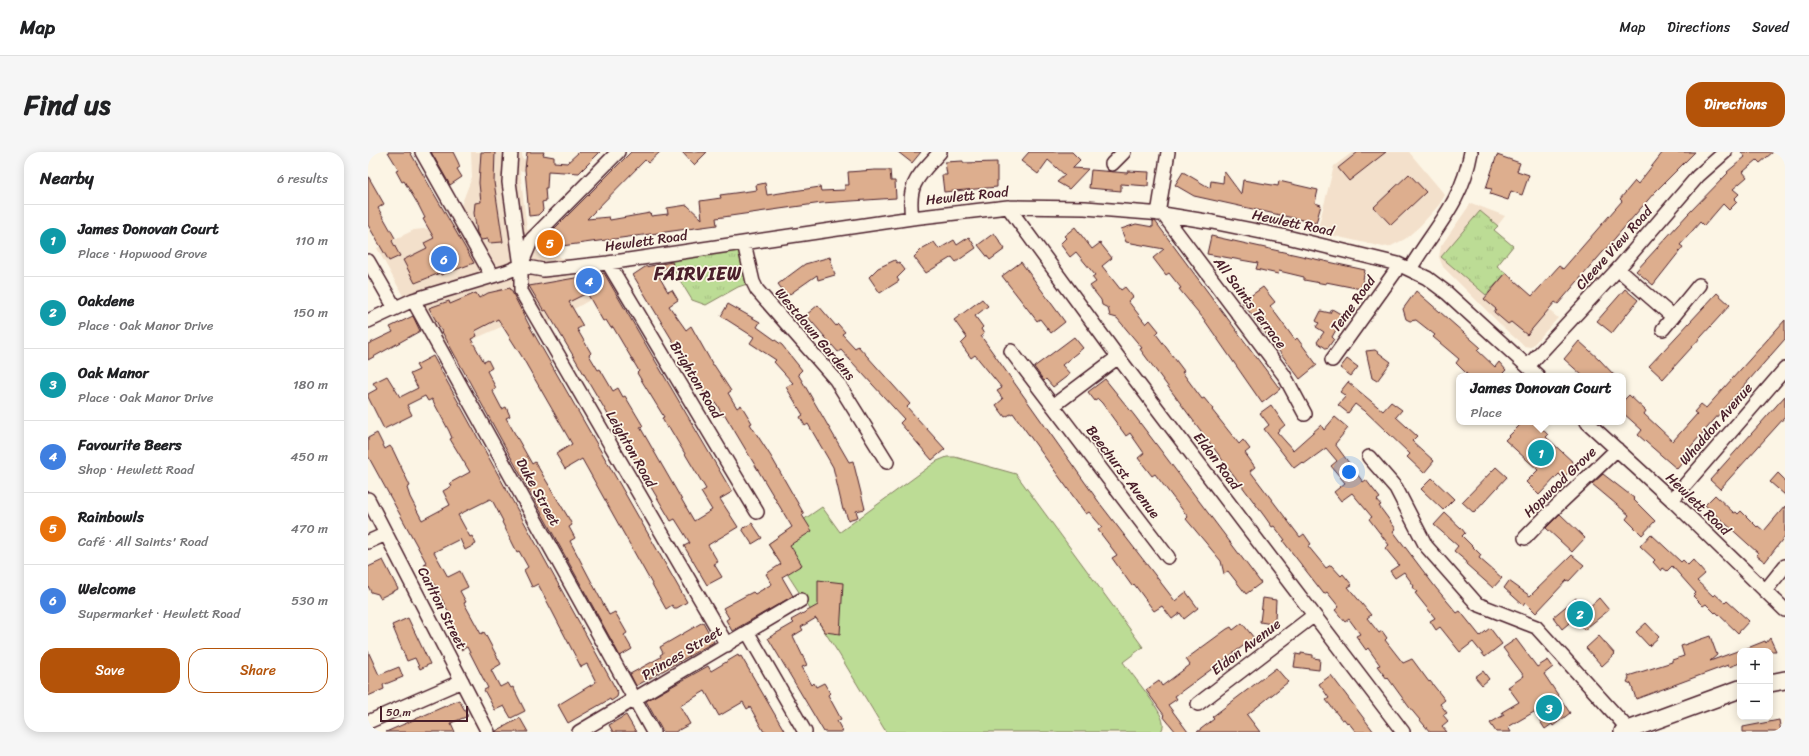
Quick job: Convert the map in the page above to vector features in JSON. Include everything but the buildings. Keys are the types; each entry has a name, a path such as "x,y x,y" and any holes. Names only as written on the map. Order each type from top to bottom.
{"main road":[{"path":"1773,682 1785,680"},
{"path":"1628,731 1737,690"}],"street":[{"path":"422,152 492,276"},
{"path":"511,152 510,189 521,266"},
{"path":"521,266 532,240 618,152"},
{"path":"912,218 910,198 913,186 920,174 940,152"},
{"path":"1112,164 1124,152"},
{"path":"1161,214 1168,152"},
{"name":"Teme Road","path":"1332,360 1395,272 1404,267 1424,244 1456,201 1466,176 1471,152"},
{"name":"Cleeve View Road","path":"1528,366 1618,269 1698,176 1725,152"},
{"name":"Hewlett Road","path":"368,321 413,300 521,266 543,270 608,263 912,218 1008,207 1085,208 1161,214 1287,237 1404,267 1447,293 1535,373"},
{"name":"Eldon Road","path":"1008,207 1118,357 1313,616 1403,732"},
{"name":"All Saints Terrace","path":"1161,214 1284,375 1306,414"},
{"name":"Westdown Gardens","path":"744,243 753,282 757,290 836,380 887,462"},
{"path":"368,261 395,308"},
{"name":"Brighton Road","path":"608,263 757,512"},
{"name":"Leighton Road","path":"521,266 521,291 727,645"},
{"path":"1618,269 1673,317"},
{"path":"1663,329 1700,285"},
{"name":"Duke Street","path":"413,300 653,732"},
{"name":"Beechurst Avenue","path":"1011,351 1168,557"},
{"path":"1052,406 1118,357"},
{"name":"Whaddon Avenue","path":"1672,500 1785,369"},
{"name":"Hewlett Road","path":"1591,425 1672,500 1785,610"},
{"name":"Hopwood Grove","path":"1525,538 1548,514 1569,497 1617,449"},
{"path":"1369,457 1396,488 1426,546 1477,604 1536,627 1628,731"},
{"name":"Carlton Street","path":"368,499 488,732"},
{"path":"368,542 386,534"},
{"path":"1765,591 1785,566"},
{"name":"Princes Street","path":"579,732 636,700 801,600"},
{"name":"Eldon Avenue","path":"1198,704 1313,616"},
{"path":"748,633 806,732"},
{"path":"368,722 462,681"}],"shaded area":[{"path":"471,152 522,152 522,159 545,161 545,170 520,171 527,230 549,226 560,258 604,265 617,285 545,325 530,314 445,352 408,305 377,248 414,230 453,226 472,177"},
{"path":"1353,152 1409,152 1445,195 1439,205 1420,226 1405,239 1391,246 1383,247 1317,232 1334,166"},
{"path":"1471,203 1505,216 1494,230 1513,246 1497,266 1558,318 1531,347 1524,346 1505,329 1443,267 1439,257 1441,246"}],"green space":[{"path":"1480,211 1498,226 1494,230 1513,246 1497,266 1506,273 1486,295 1441,257"},
{"path":"744,243 753,282 738,287 706,305 692,300 670,264 672,253"},
{"path":"947,457 955,457 1016,474 1143,647 1123,662 1158,710 1163,724 1161,732 886,732 839,654 768,544 822,507 840,532 937,461"}],"place":[{"name":"Rainbowls","path":"550,243"},
{"name":"Welcome","path":"444,259"},
{"name":"Favourite Beers","path":"589,281"},
{"name":"James Donovan Court","path":"1541,453"},
{"name":"Oakdene","path":"1580,614"},
{"name":"Oak Manor","path":"1549,708"}],"district":[{"name":"FAIRVIEW","path":"698,274"}]}
